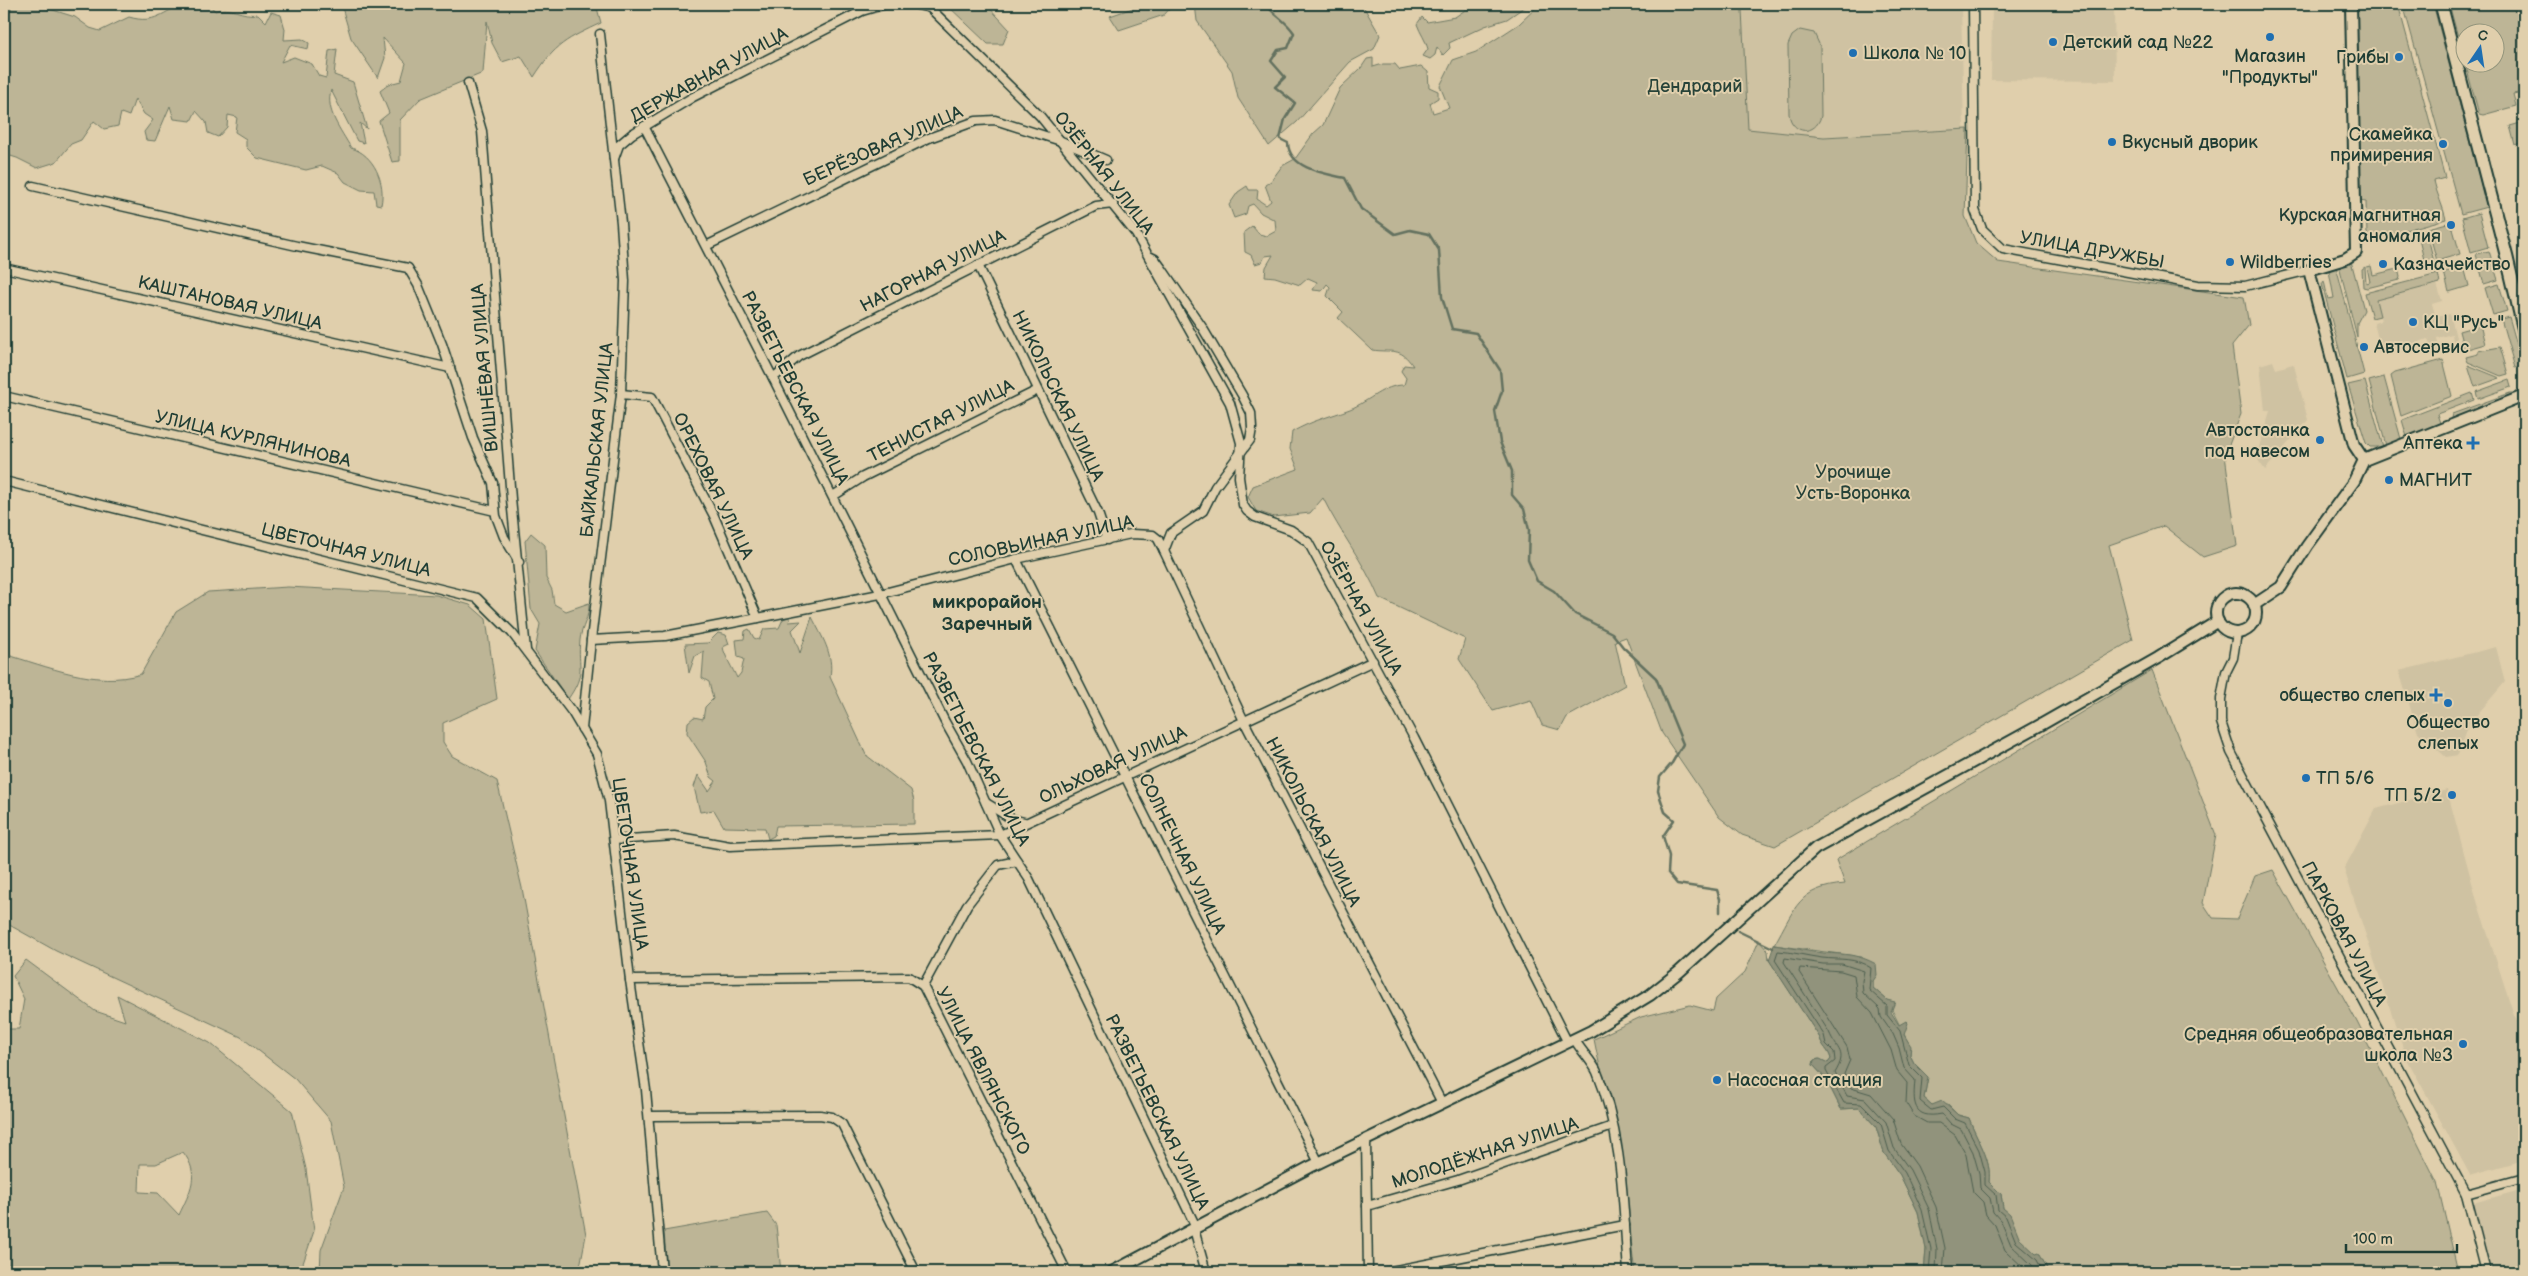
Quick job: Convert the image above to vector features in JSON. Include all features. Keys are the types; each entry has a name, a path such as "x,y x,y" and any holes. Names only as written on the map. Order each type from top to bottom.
{"main road":[{"path":"2441,4 2508,258 2524,331"}],"street":[{"name":"ДЕРЖАВНАЯ УЛИЦА","path":"613,161 620,146 644,126 693,97 853,16 886,4"},
{"name":"ОЗЁРНАЯ УЛИЦА","path":"913,4 930,8 1040,116 1136,234 1230,403 1241,443 1238,477 1243,505 1255,517 1291,530 1308,542 1373,661 1571,1042 1596,1070 1613,1126"},
{"name":"УЛИЦА ДРУЖБЫ","path":"1974,4 1975,210 1982,229 2003,249 2198,285 2245,286 2309,270"},
{"path":"2351,4 2356,252 2344,260 2309,270 2354,446 2364,460"},
{"name":"БАЙКАЛЬСКАЯ УЛИЦА","path":"582,729 590,640 621,394 625,281 621,223 600,34"},
{"name":"ВИШНЁВАЯ УЛИЦА","path":"468,83 482,131 510,489 519,562 526,652"},
{"name":"БЕРЁЗОВАЯ УЛИЦА","path":"706,246 929,138 976,121 995,120 1060,141 1106,160"},
{"name":"РАЗВЕТЬЕВСКАЯ УЛИЦА","path":"644,126 774,378 880,594 967,761 1000,835 1029,879 1195,1228 1206,1272"},
{"path":"33,186 296,246 408,268 418,285 450,368 473,438 493,484 495,511 504,538 519,562"},
{"name":"НАГОРНАЯ УЛИЦА","path":"774,378 799,356 1096,206 1113,204"},
{"path":"1148,256 1160,264 1202,327 1251,413 1252,428 1250,440 1214,487 1203,511 1171,534 1164,551"},
{"name":"НИКОЛЬСКАЯ УЛИЦА","path":"978,265 1098,513 1107,540"},
{"name":"КАШТАНОВАЯ УЛИЦА","path":"4,268 450,368"},
{"name":"ТЕНИСТАЯ УЛИЦА","path":"833,496 863,477 1038,390"},
{"name":"ОРЕХОВАЯ УЛИЦА","path":"621,394 652,397 714,516 758,618"},
{"name":"УЛИЦА КУРЛЯНИНОВА","path":"4,396 495,511"},
{"path":"2254,605 2281,587 2307,546 2354,481 2364,460 2524,396"},
{"name":"ЦВЕТОЧНАЯ УЛИЦА","path":"4,481 477,598 512,633 582,729 597,754 610,801 630,980 649,1116 662,1272"},
{"name":"СОЛОВЬИНАЯ УЛИЦА","path":"590,640 665,636 880,594 1016,559 1146,533 1158,539 1164,551"},
{"name":"НИКОЛЬСКАЯ УЛИЦА","path":"1164,551 1244,721 1442,1103"},
{"name":"СОЛНЕЧНАЯ УЛИЦА","path":"1016,559 1319,1163"},
{"path":"2230,594 2244,595 2254,605 2256,615 2253,624 2246,630 2237,633 2228,631 2218,621 2216,612 2219,602 2230,594"},
{"path":"1112,1272 1319,1163 1571,1042 1625,1011 1679,972 1816,848 2044,723 2158,658 2218,621"},
{"name":"ПАРКОВАЯ УЛИЦА","path":"2237,633 2233,658 2223,681 2221,699 2221,722 2231,752 2466,1194 2486,1272"},
{"name":"ОЛЬХОВАЯ УЛИЦА","path":"614,840 674,836 730,846 1000,835 1373,661"},
{"path":"986,803 1012,819 1026,822"},
{"path":"923,986 967,905 998,865 1017,861"},
{"name":"УЛИЦА ЯВЛЯНСКОГО","path":"630,980 909,977 923,986 1067,1272"},
{"path":"649,1116 820,1114 832,1117 842,1124 916,1272"},
{"path":"1613,1126 1617,1140 1628,1272"},
{"name":"МОЛОДЁЖНАЯ УЛИЦА","path":"1367,1206 1458,1180 1613,1126"},
{"name":"МОЛОДЁЖНАЯ УЛИЦА","path":"1366,1140 1368,1272"},
{"path":"2466,1194 2524,1178"},
{"path":"1386,1272 1625,1225"}],"shaded area":[{"name":"Школа № 10","path":"1761,4 1961,4 1964,129 1824,137 1747,129 1742,10"},
{"name":"Детский сад №22","path":"1992,4 2114,4 2115,81 1991,80"},
{"name":"КЦ \"Русь\"","path":"2437,284 2442,301 2432,304 2436,317 2450,314 2459,349 2454,350 2452,334 2437,338 2440,351 2432,353 2428,339 2382,354 2374,323 2381,321 2376,300"},
{"path":"2273,361 2276,369 2294,365 2308,420 2265,470 2256,457 2270,411 2265,411 2260,365"},
{"name":"Общество слепых","path":"2496,647 2505,682 2469,724 2458,755 2446,757 2418,733 2399,671"},
{"name":"Средняя общеобразовательная школа №3","path":"2447,790 2477,901 2514,1015 2524,1031 2524,1160 2470,1175 2406,1057 2344,869 2376,809"},
{"path":"2524,1189 2524,1272 2491,1272 2473,1203"}],"green space":[{"path":"191,3 209,4 215,11 226,9 247,14 258,14 266,22 271,12 281,15 285,29 284,40 302,39 309,43 308,49 290,45 281,62 294,57 312,64 319,76 326,78 329,51 337,49 334,75 353,82 367,129 360,123 364,143 357,141 331,90 330,105 332,113 351,148 366,156 377,170 382,188 381,205 376,204 374,191 361,190 345,182 338,173 322,166 306,170 257,158 246,147 246,139 235,132 237,117 228,115 227,127 218,137 208,133 206,122 196,111 191,121 174,119 170,106 155,141 146,140 144,132 153,120 144,114 135,99 129,116 121,113 118,126 104,129 94,121 81,140 71,144 56,162 37,168 4,154 4,17 14,5 34,4 75,17 90,28 100,31 129,17 138,19 153,18"},
{"path":"341,4 596,4 601,23 570,38 555,50 534,77 521,56 502,62 492,43 487,21 483,73 420,99 400,120 400,161 392,162 379,121 389,113 380,91 389,84 401,81 406,63 383,38 385,58 378,78 351,38"},
{"path":"946,4 986,4 1009,29 1003,44 988,44"},
{"path":"1144,4 1174,4 1164,15 1119,30 1110,16"},
{"path":"1195,4 1362,4 1380,35 1374,49 1350,62 1297,122 1269,146 1238,98 1232,71 1197,21"},
{"path":"1474,4 1529,4 1507,19 1485,26 1449,43 1450,48 1443,55 1437,47 1435,55 1430,59 1423,56 1428,49 1417,24 1422,17 1427,22 1455,17"},
{"name":"Урочище Усть-Воронка","path":"1540,4 1761,4 1742,10 1748,129 1824,137 1968,129 1965,216 1976,243 1998,262 2244,297 2249,325 2232,346 2241,414 2225,455 2237,546 2203,557 2164,526 2109,545 2133,640 1775,846 1742,835 1719,817 1662,733 1626,637 1615,641 1625,685 1567,717 1560,730 1542,725 1531,700 1493,711 1459,659 1465,639 1379,598 1323,498 1310,513 1274,517 1256,511 1248,497 1253,486 1298,469 1290,449 1292,432 1357,406 1383,390 1404,385 1406,378 1401,371 1404,365 1413,366 1400,353 1372,350 1338,318 1343,312 1327,296 1330,287 1327,284 1322,291 1313,290 1317,282 1308,278 1300,285 1275,277 1265,276 1266,267 1273,255 1265,256 1262,262 1255,264 1251,255 1245,252 1244,232 1252,226 1259,234 1267,236 1276,231 1275,220 1261,213 1253,204 1248,206 1246,214 1234,218 1229,205 1238,192 1247,186 1249,190 1258,190 1257,199 1266,205 1271,201 1265,185 1271,181 1282,166 1295,159 1313,134 1323,125 1340,88 1361,68 1367,59 1373,58 1373,67 1383,64 1395,64 1400,70 1421,66 1428,72 1429,87 1438,91 1438,98 1430,103 1433,113 1449,108 1440,86 1453,60 1476,52 1519,24"},
{"path":"2356,4 2398,4 2445,178 2434,181 2446,219 2359,243 2359,237 2367,235 2366,202 2359,201"},
{"path":"2403,4 2433,4 2487,207 2461,214"},
{"path":"2449,4 2524,4 2524,92 2513,94 2516,106 2483,115 2479,114 2468,72 2506,72 2506,22 2456,22 2456,30"},
{"path":"1800,30 1814,33 1820,46 1821,116 1818,123 1809,130 1799,129 1795,126 1789,114 1788,45 1792,36"},
{"path":"2524,122 2524,149 2522,150 2520,143 2515,145 2510,126"},
{"path":"2479,213 2488,247 2471,252 2462,218"},
{"path":"2451,222 2460,254 2437,261 2428,228"},
{"path":"2426,229 2434,262 2425,264 2417,231"},
{"path":"2489,251 2498,280 2484,284 2476,254"},
{"path":"2351,261 2364,310 2357,323 2357,337 2339,265"},
{"path":"2336,266 2364,374 2347,379 2322,284 2324,281 2328,299 2334,298 2329,271"},
{"path":"2371,266 2373,275 2398,269 2399,280 2367,288 2363,287 2362,269 2365,267 2366,283 2370,282 2367,267"},
{"path":"2464,267 2469,286 2449,292 2444,272"},
{"path":"2438,274 2440,283 2376,300 2380,316 2372,318 2365,293"},
{"path":"2499,284 2507,311 2493,315 2485,288"},
{"path":"2509,317 2523,366 2515,368 2501,319"},
{"path":"2480,325 2485,344 2464,350 2459,331"},
{"path":"2500,347 2508,374 2501,376 2468,362 2466,357 2478,354 2478,351"},
{"path":"2443,360 2452,396 2401,416 2391,376 2395,373"},
{"path":"2468,365 2500,378 2475,387"},
{"path":"2384,377 2401,439 2386,446 2369,381"},
{"path":"2509,380 2511,387 2478,399 2476,392"},
{"path":"2365,381 2383,447 2370,447 2366,443 2348,385"},
{"path":"2472,393 2474,400 2437,414 2440,423 2407,437 2402,420"},
{"path":"2513,393 2513,397 2451,418 2452,414"},
{"path":"531,533 545,545 546,578 552,590 554,604 566,611 589,603 580,640 579,676 574,690 568,699 535,651 540,624 531,609 525,541"},
{"path":"288,587 436,595 470,605 486,619 497,699 443,723 443,742 452,756 497,781 522,888 586,1235 579,1272 320,1272 321,1250 344,1187 331,1121 295,1079 241,1037 56,951 4,922 4,654 72,674 89,677 124,678 141,674 176,612 208,592"},
{"path":"791,616 789,622 801,621 792,630 800,653 812,617 829,653 830,677 866,755 911,790 914,801 914,824 776,826 774,836 768,839 765,828 724,827 714,810 700,812 694,787 698,775 709,791 716,781 711,777 706,762 687,733 688,722 694,717 703,719 705,707 713,699 709,682 702,678 704,651 695,656 689,673 685,644 708,643 718,633 726,635 729,644 723,647 737,678 741,673 744,659 738,657 736,640 744,639 745,631 749,629 754,638 759,640 764,629 779,628 783,619"},
{"path":"2152,670 2216,835 2203,903 2213,918 2237,919 2255,876 2273,870 2357,1022 2437,1182 2458,1272 2049,1272 2020,1239 2007,1211 2003,1208 2001,1194 1989,1182 1986,1157 1969,1118 1958,1115 1948,1105 1932,1105 1924,1098 1928,1077 1914,1063 1910,1055 1910,1046 1887,1000 1873,988 1873,981 1862,957 1774,945 1794,910 1808,895 1829,886 1845,884 1836,860"},
{"path":"1759,941 1768,951 1769,960 1830,1056 1831,1059 1828,1063 1819,1059 1814,1060 1813,1065 1826,1079 1841,1109 1859,1108 1876,1127 1884,1153 1900,1175 1918,1212 1926,1249 1924,1272 1635,1272 1622,1154 1594,1039 1641,1017 1690,1005 1713,1011 1716,999 1745,972"},
{"path":"26,960 95,1011 125,1021 117,995 210,1043 292,1111 306,1169 314,1231 300,1272 4,1272 4,1029 19,1029 24,999 13,976","holes":["183,1152 192,1168 192,1183 179,1215 158,1193 139,1192 140,1164 156,1164"]},
{"path":"767,1213 776,1225 781,1272 667,1272 664,1231"}],"water":[{"path":"1774,945 1851,955 1876,964 1877,975 1873,981 1873,988 1887,1000 1895,1002 1891,1012 1899,1025 1906,1021 1908,1023 1904,1035 1911,1046 1910,1055 1914,1063 1928,1077 1924,1098 1932,1105 1942,1101 1958,1115 1969,1118 1986,1157 1989,1182 2001,1194 2003,1208 2010,1214 2020,1239 2036,1254 2039,1253 2049,1272 1924,1272 1926,1249 1918,1212 1900,1175 1884,1153 1876,1127 1859,1108 1841,1109 1826,1079 1813,1065 1814,1060 1820,1059 1828,1063 1831,1059 1820,1038 1769,960"}],"waterway":[{"path":"1266,4 1294,33 1288,48 1278,50 1271,61 1285,77 1275,87 1295,103 1285,119 1280,139 1288,143 1290,152 1301,164 1319,172 1345,178 1361,209 1395,234 1410,230 1429,234 1439,250 1442,297 1452,329 1476,333 1500,370 1502,391 1495,411 1500,442 1512,471 1512,495 1524,509 1529,530 1528,560 1537,581 1554,591 1575,614 1612,633 1623,647 1656,678 1683,744 1672,763 1660,777 1658,791 1665,812 1674,820 1663,836 1669,856 1668,873 1677,884 1717,890 1720,899 1720,912"},
{"path":"1738,931 1773,948"}],"place":[{"name":"Магазин \"Продукты\"","path":"2270,37"},
{"name":"Детский сад №22","path":"2053,42"},
{"name":"Школа № 10","path":"1853,53"},
{"name":"Грибы","path":"2399,57"},
{"name":"Вкусный дворик","path":"2112,142"},
{"name":"Скамейка примирения","path":"2443,144"},
{"name":"Курская магнитная аномалия","path":"2451,225"},
{"name":"Wildberries","path":"2230,262"},
{"name":"Казначейство","path":"2383,264"},
{"name":"КЦ \"Русь\"","path":"2413,322"},
{"name":"Автосервис","path":"2364,347"},
{"name":"Автостоянка под навесом","path":"2320,440"},
{"name":"Аптека","path":"2473,443"},
{"name":"МАГНИТ","path":"2389,480"},
{"name":"общество слепых","path":"2436,695"},
{"name":"Общество слепых","path":"2448,703"},
{"name":"ТП 5/6","path":"2306,778"},
{"name":"ТП 5/2","path":"2452,795"},
{"name":"Средняя общеобразовательная школа №3","path":"2463,1044"},
{"name":"Насосная станция","path":"1717,1080"}],"district":[{"name":"микрорайон Заречный","path":"987,613"}],"park label":[{"name":"Дендрарий","path":"1695,86"}]}
